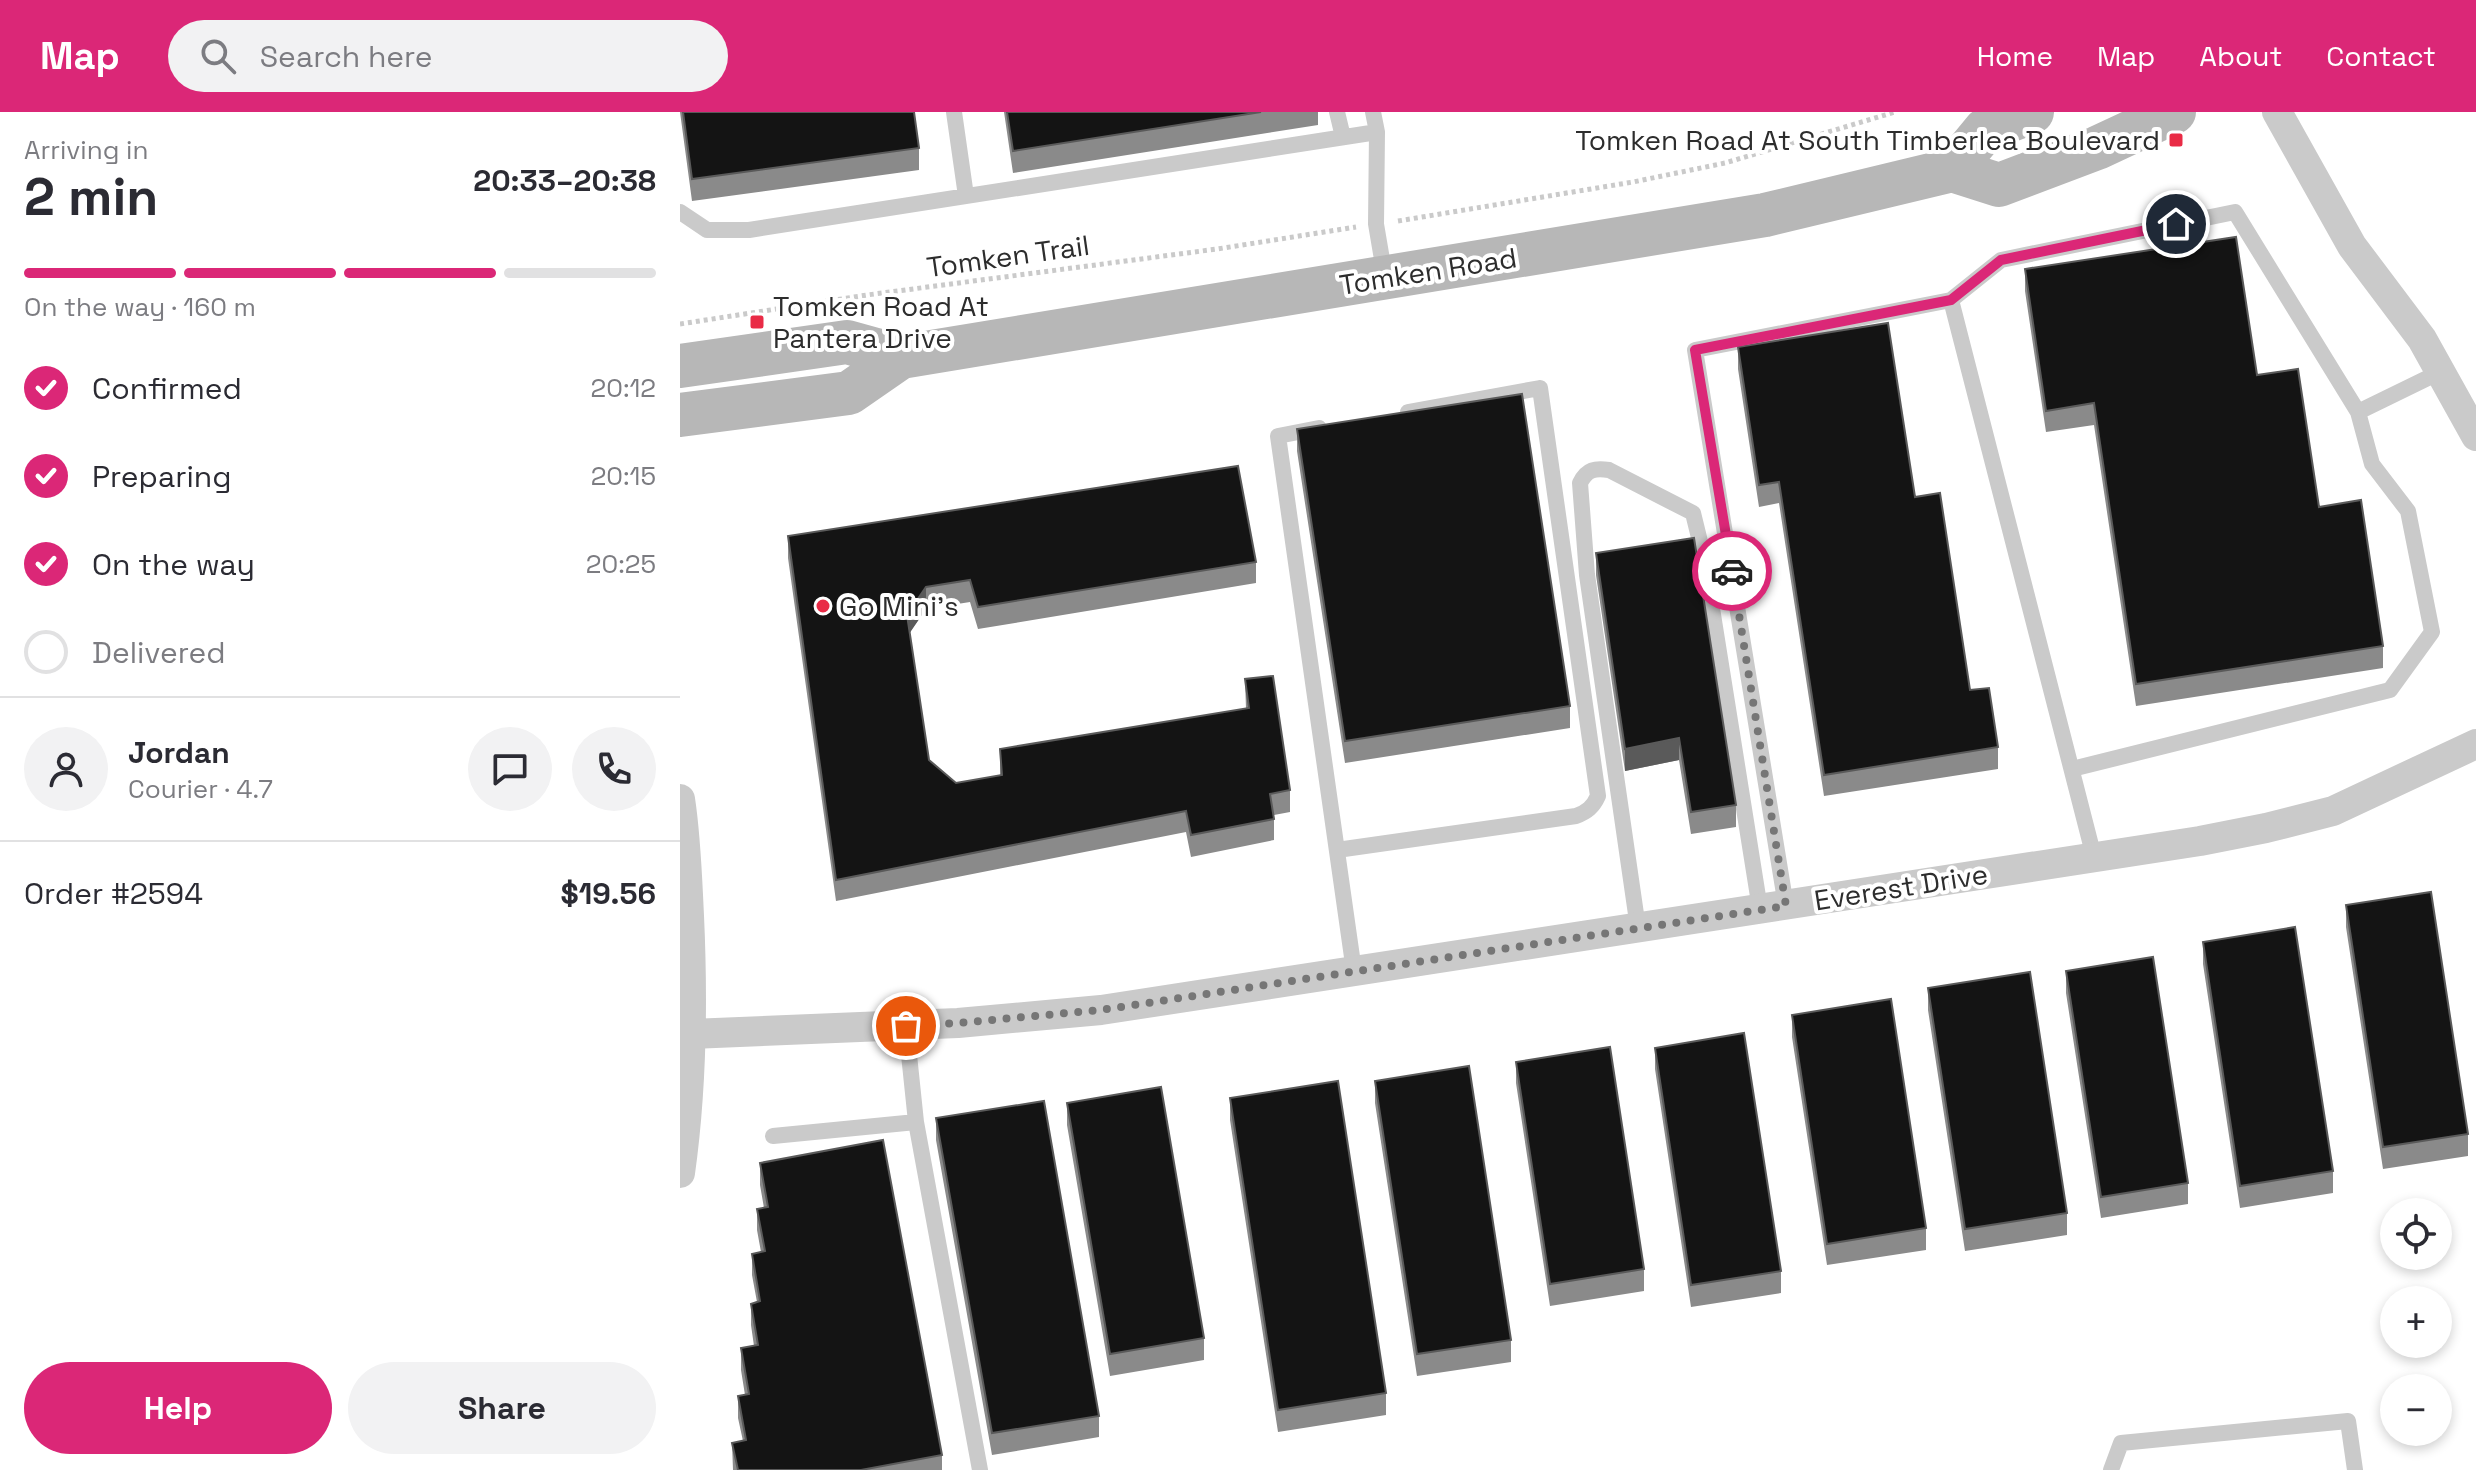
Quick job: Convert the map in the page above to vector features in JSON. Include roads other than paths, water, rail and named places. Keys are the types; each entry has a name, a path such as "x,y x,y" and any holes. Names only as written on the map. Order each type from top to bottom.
{"main road":[{"path":"2032,112 1985,130 1952,170 1999,185 2097,148 2174,112"},
{"name":"Tomken Road","path":"680,366 847,342 901,357 1765,215 1952,170"},
{"name":"Tomken Road","path":"680,415 849,393 901,357"}],"street":[{"path":"2277,112 2352,246 2422,339 2476,436"},
{"name":"Everest Drive","path":"691,1034 958,1023 1101,1010 2094,857 2253,831 2333,811 2476,744"},
{"path":"680,799 685,833 690,931 691,1034 689,1105 680,1173"}],"lane":[{"path":"954,112 966,196"},
{"path":"1337,112 1343,137"},
{"path":"1373,112 1377,132 1376,224 1385,279"},
{"path":"680,212 707,230 749,230 1377,132"},
{"path":"1773,907 1695,350 1951,300 2001,260 2235,212 2358,412 2372,464 2408,511 2432,632 2390,690 2072,769"},
{"path":"1951,300 2094,857"},
{"path":"2358,412 2440,372"},
{"path":"1337,850 1576,816 1595,804 1598,796 1540,388 1386,416"},
{"path":"1339,425 1278,436 1354,971"},
{"path":"1638,928 1587,575 1580,483 1585,473 1596,468 1609,470 1693,513 1773,907"},
{"path":"906,1026 916,1122 980,1470"},
{"path":"773,1136 916,1122"},
{"path":"2111,1470 2121,1443 2348,1421 2355,1470"}],"place":[{"name":"Tomken Road At South Timberlea Boulevard","path":"2176,140"},
{"name":"Tomken Road At Pantera Drive","path":"757,322"},
{"name":"Go Mini's","path":"823,606"}]}
